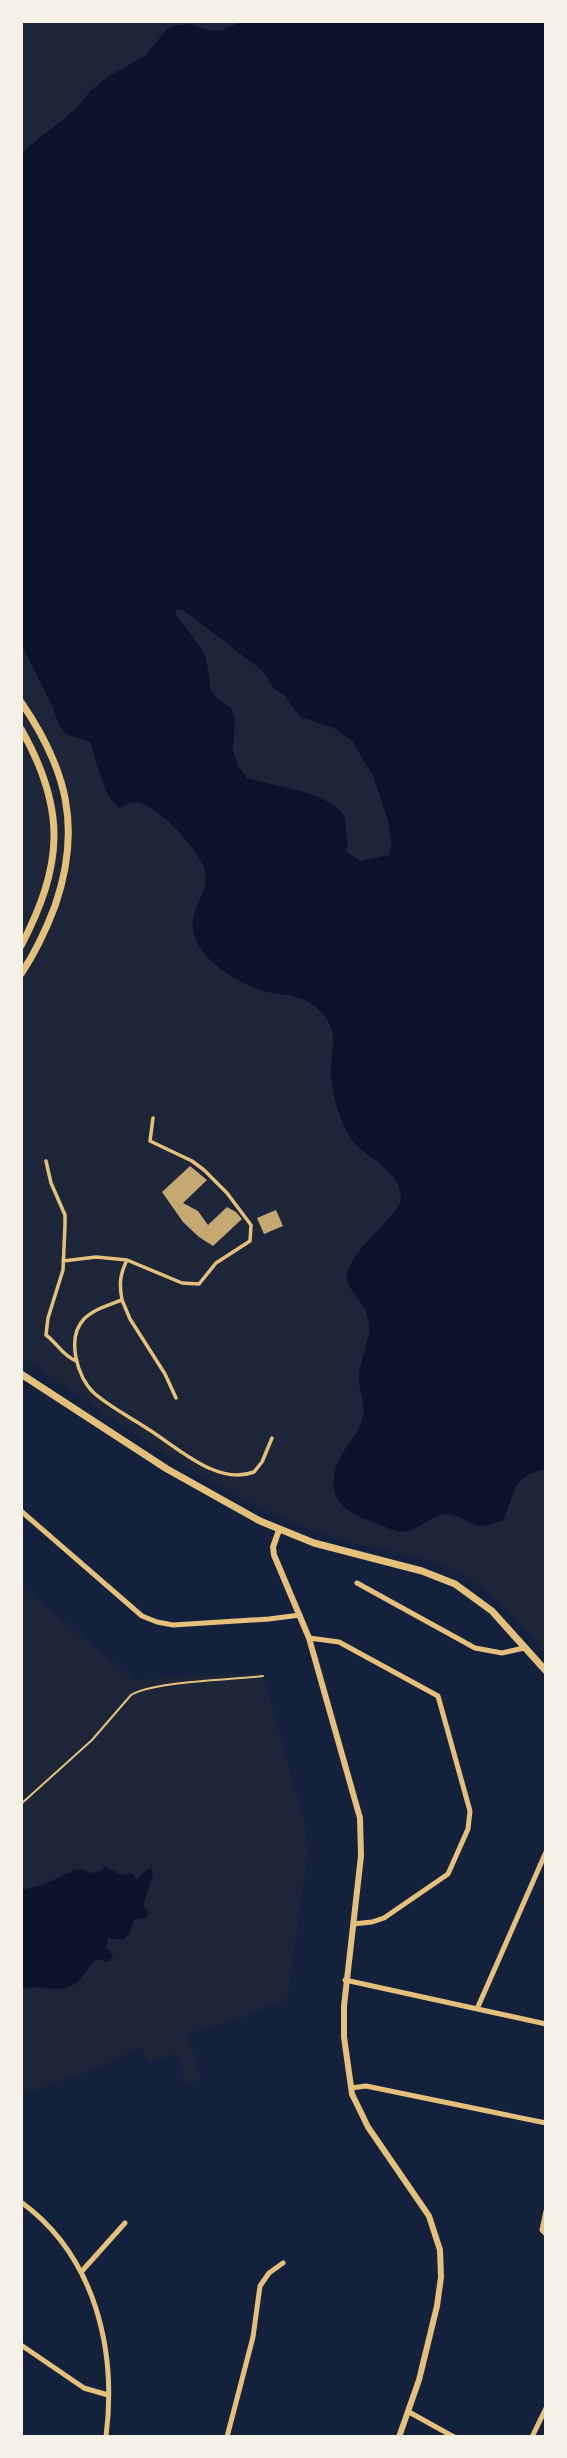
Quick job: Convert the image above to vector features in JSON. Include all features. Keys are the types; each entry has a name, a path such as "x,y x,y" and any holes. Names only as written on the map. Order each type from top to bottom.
{"main road":[{"path":"21,702 60,779 67,803 70,833 65,873 56,903 39,944 21,974"},
{"path":"21,729 45,782 53,812 55,835 47,883 21,946"},
{"path":"21,1374 167,1469 251,1517 323,1546 449,1580 485,1605 546,1671"}],"street":[{"path":"63,1261 96,1257 127,1260 182,1283 199,1284 216,1263 250,1241 251,1226 218,1182 192,1161 150,1141 153,1118"},
{"path":"46,1161 51,1183 65,1215 61,1283 48,1318 46,1335 55,1341 64,1355 76,1361"},
{"path":"127,1260 119,1284 122,1300 176,1398"},
{"path":"122,1300 94,1312 82,1321 77,1333 76,1361 87,1384 100,1398 190,1457 214,1469 238,1474 254,1472 262,1462 272,1438"},
{"path":"21,1511 142,1616 152,1621 179,1625 300,1615"},
{"path":"279,1530 273,1548 274,1555 309,1637 360,1818 362,1856 345,1980 344,2037 354,2102 429,2216 440,2250 441,2277 437,2306 423,2368 399,2437"},
{"path":"357,1583 475,1648 502,1653 524,1648"},
{"path":"309,1637 339,1642 438,1696 470,1811 468,1829 446,1876 384,1918 353,1924"},
{"path":"477,2009 546,1852"},
{"path":"345,1980 546,2024"},
{"path":"351,2088 366,2086 546,2123"},
{"path":"21,2202 58,2236 82,2271 91,2293 102,2333 108,2395 106,2437"},
{"path":"546,2211 542,2230 546,2234"},
{"path":"82,2271 125,2223"},
{"path":"227,2437 253,2337 260,2286 269,2273 283,2263"},
{"path":"21,2345 83,2388 108,2395"},
{"path":"532,2437 546,2408"},
{"path":"409,2412 454,2437"}],"path":[{"path":"21,1804 92,1740 131,1696 143,1689 263,1676"}],"shaded area":[{"path":"21,21 546,21 546,1654 497,1600 462,1574 421,1558 339,1539 269,1512 173,1459 21,1356"},
{"path":"243,21 546,21 546,1469 534,1472 519,1482 503,1520 491,1525 481,1526 446,1514 413,1530 401,1532 359,1516 337,1498 334,1490 336,1468 363,1416 359,1373 369,1332 369,1322 363,1306 347,1280 347,1274 358,1253 400,1203 398,1186 388,1171 358,1147 344,1125 333,1091 333,1040 325,1017 306,1001 268,992 240,981 222,970 201,949 195,938 193,919 206,877 198,857 170,823 149,807 134,803 120,808 114,803 101,778 90,742 66,734 59,725 21,643 21,153 77,108 90,91 109,76 145,56 166,30 188,24 209,30 222,30","holes":["183,610 263,671 273,688 285,696 300,717 334,728 353,742 373,776 387,818 392,843 389,855 360,861 346,851 348,843 345,819 336,806 312,795 247,778 238,766 233,750 235,719 231,708 211,690 206,658 175,611"]},
{"path":"21,1586 134,1680 262,1672 305,1823 308,1852 287,1999 188,2034 201,2080 186,2084 177,2054 148,2062 142,2046 102,2066 21,2095"},
{"path":"105,1866 121,1875 131,1873 136,1879 151,1867 153,1874 143,1905 148,1912 146,1918 134,1920 129,1934 123,1940 108,1938 106,1947 113,1955 112,1958 107,1962 99,1959 72,1986 61,1989 21,1989 21,1890 43,1885 74,1870 82,1869 91,1873 101,1871"}],"building":[{"path":"190,1166 207,1180 183,1203 198,1211 208,1225 227,1207 242,1219 213,1246 183,1222 162,1192"},
{"path":"276,1210 283,1226 264,1234 257,1218"}]}
